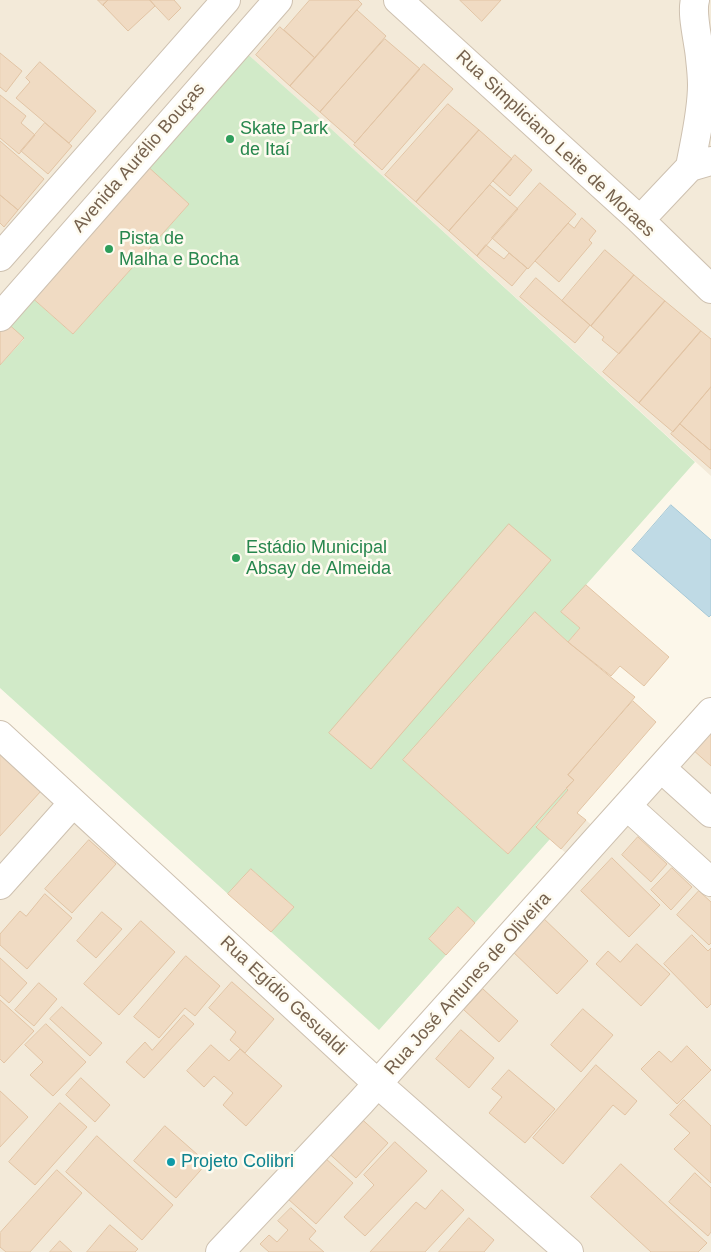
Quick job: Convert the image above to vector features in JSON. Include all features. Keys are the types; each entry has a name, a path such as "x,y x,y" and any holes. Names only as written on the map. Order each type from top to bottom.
{"street":[{"path":"0,257 226,0"},
{"name":"Avenida Aurélio Bouças","path":"0,317 278,0"},
{"name":"Rua Simpliciano Leite de Moraes","path":"398,0 640,220 711,289"},
{"path":"640,220 701,164 699,115 702,87 701,60 695,20 694,4 696,0"},
{"name":"Rua José Antunes de Oliveira","path":"220,1252 378,1084 711,712"},
{"name":"Rua Egídio Gesualdi","path":"0,735 378,1084 569,1252"},
{"path":"661,768 711,813"},
{"path":"0,885 73,803"},
{"path":"627,806 711,882"}],"shaded area":[{"path":"0,0 711,0 711,476 243,50 0,327"},
{"path":"711,704 711,1252 0,1252 0,729 377,1075 572,858 561,849 586,820 598,831"}],"green space":[{"path":"243,50 695,462 562,612 580,628 568,642 535,612 403,760 508,854 566,788 568,790 536,826 550,839 475,923 457,907 429,939 446,955 379,1030 271,932 293,906 251,869 228,894 0,688 0,365 24,339 5,321 29,295 73,334 189,204 143,163"}],"water":[{"path":"671,505 711,540 711,615 709,617 632,550"}],"building":[{"path":"98,0 108,0 103,5"},
{"path":"108,0 150,0 155,6 128,31 103,5"},
{"path":"150,0 174,0 181,8 169,20"},
{"path":"310,0 358,0 362,4 315,58 284,30"},
{"path":"460,0 501,0 482,21"},
{"path":"357,10 386,36 320,112 290,86"},
{"path":"280,27 315,58 290,86 256,55"},
{"path":"385,39 420,69 355,143 320,112"},
{"path":"0,53 22,71 6,92 0,87"},
{"path":"40,62 96,111 69,143 16,98 30,82 26,78"},
{"path":"424,64 453,89 382,170 354,145"},
{"path":"0,95 26,116 21,123 35,135 19,154 0,138"},
{"path":"448,104 479,130 416,202 385,175"},
{"path":"45,123 72,146 48,174 21,151"},
{"path":"479,130 512,159 449,231 416,202"},
{"path":"0,141 44,179 18,210 0,195"},
{"path":"515,155 532,170 510,196 493,181"},
{"name":"Pista de Malha e Bocha","path":"145,164 189,204 73,334 29,295"},
{"path":"540,183 576,214 528,269 492,238"},
{"path":"490,185 518,209 477,256 449,231"},
{"path":"0,195 18,210 4,227 0,223"},
{"path":"582,218 596,231 589,240 592,243 559,282 535,261 568,223 574,228"},
{"path":"486,245 504,259 509,253 527,268 512,286 477,256"},
{"path":"605,250 634,275 591,326 562,301"},
{"path":"634,275 665,301 619,354 602,340 604,337 591,326"},
{"path":"536,278 590,325 575,343 520,297"},
{"path":"665,301 701,331 639,403 603,372"},
{"path":"5,321 24,338 0,365 0,327"},
{"path":"701,331 711,339 711,387 673,432 639,403"},
{"path":"711,387 711,449 710,450 680,424"},
{"path":"680,424 711,449 711,469 671,434"},
{"path":"509,524 551,560 371,769 329,733"},
{"path":"586,585 669,657 644,686 620,666 611,676 568,642 580,628 561,612"},
{"path":"535,612 635,697 568,775 574,780 508,854 403,760"},
{"path":"633,701 656,722 577,813 586,820 561,849 536,827 568,790 566,788 574,780 568,775"},
{"path":"711,728 711,766 692,749"},
{"path":"0,754 41,791 0,836"},
{"path":"638,837 667,864 651,882 622,855"},
{"path":"89,840 116,864 72,913 45,889"},
{"path":"612,858 660,905 629,937 581,891"},
{"path":"672,868 692,887 671,910 651,890"},
{"path":"251,869 294,907 271,932 228,894"},
{"path":"699,891 711,902 711,943 709,945 677,915"},
{"path":"45,894 72,918 27,969 0,945 0,934 20,911 26,916"},
{"path":"458,907 475,923 446,955 429,939"},
{"path":"102,912 122,929 96,958 77,941"},
{"path":"541,916 588,961 557,994 510,949"},
{"path":"141,921 175,952 119,1015 84,984"},
{"path":"692,935 708,951 711,948 711,1004 707,1008 664,964"},
{"path":"637,944 670,974 641,1006 596,964 608,951 620,962"},
{"path":"186,956 220,986 195,1016 185,1008 159,1038 134,1017"},
{"path":"0,958 27,983 9,1003 0,995"},
{"path":"232,982 274,1019 245,1053 230,1040 236,1032 209,1008"},
{"path":"39,983 57,999 34,1026 15,1010"},
{"path":"483,989 518,1021 499,1042 464,1010"},
{"path":"0,1000 34,1031 4,1063 0,1059"},
{"path":"62,1007 102,1043 90,1056 50,1019"},
{"path":"583,1009 613,1035 581,1072 551,1045"},
{"path":"184,1015 194,1024 144,1078 126,1062 145,1042 152,1050"},
{"path":"46,1024 86,1062 53,1096 30,1075 43,1062 25,1045"},
{"path":"461,1030 494,1058 469,1088 436,1059"},
{"path":"211,1045 229,1061 240,1049 282,1086 246,1126 223,1105 233,1093 214,1076 204,1087 187,1071"},
{"path":"687,1046 711,1070 677,1104 641,1069 659,1051 671,1062"},
{"path":"596,1065 637,1101 625,1115 613,1105 563,1164 533,1138"},
{"path":"509,1070 555,1109 525,1143 489,1113 502,1097 492,1089"},
{"path":"81,1078 110,1105 95,1122 66,1095"},
{"path":"0,1091 28,1117 0,1147"},
{"path":"684,1100 711,1126 711,1183 674,1149 690,1133 670,1115"},
{"path":"60,1103 87,1127 35,1185 9,1162"},
{"path":"355,1113 388,1143 356,1178 323,1148"},
{"name":"Projeto Colibri","path":"165,1126 207,1163 176,1198 134,1161"},
{"path":"97,1136 173,1205 142,1240 66,1172"},
{"path":"395,1142 427,1171 365,1236 344,1217 374,1185 364,1175"},
{"path":"325,1158 353,1183 316,1224 288,1199"},
{"path":"621,1164 707,1243 698,1252 651,1252 591,1197"},
{"path":"57,1170 82,1193 30,1252 6,1252 0,1247 0,1233"},
{"path":"695,1173 711,1188 711,1232 708,1236 669,1202"},
{"path":"442,1190 464,1210 425,1252 370,1252 416,1202 425,1209"},
{"path":"291,1208 316,1231 309,1239 324,1252 269,1252 260,1244 269,1235 277,1242 288,1230 278,1221"},
{"path":"469,1218 494,1240 484,1252 439,1252"},
{"path":"110,1225 138,1249 135,1252 87,1252"},
{"path":"60,1241 72,1252 50,1252"}],"place":[{"name":"Skate Park de Itaí","path":"230,139"},
{"name":"Pista de Malha e Bocha","path":"109,249"},
{"name":"Estádio Municipal Absay de Almeida","path":"236,558"},
{"name":"Projeto Colibri","path":"171,1162"}]}
